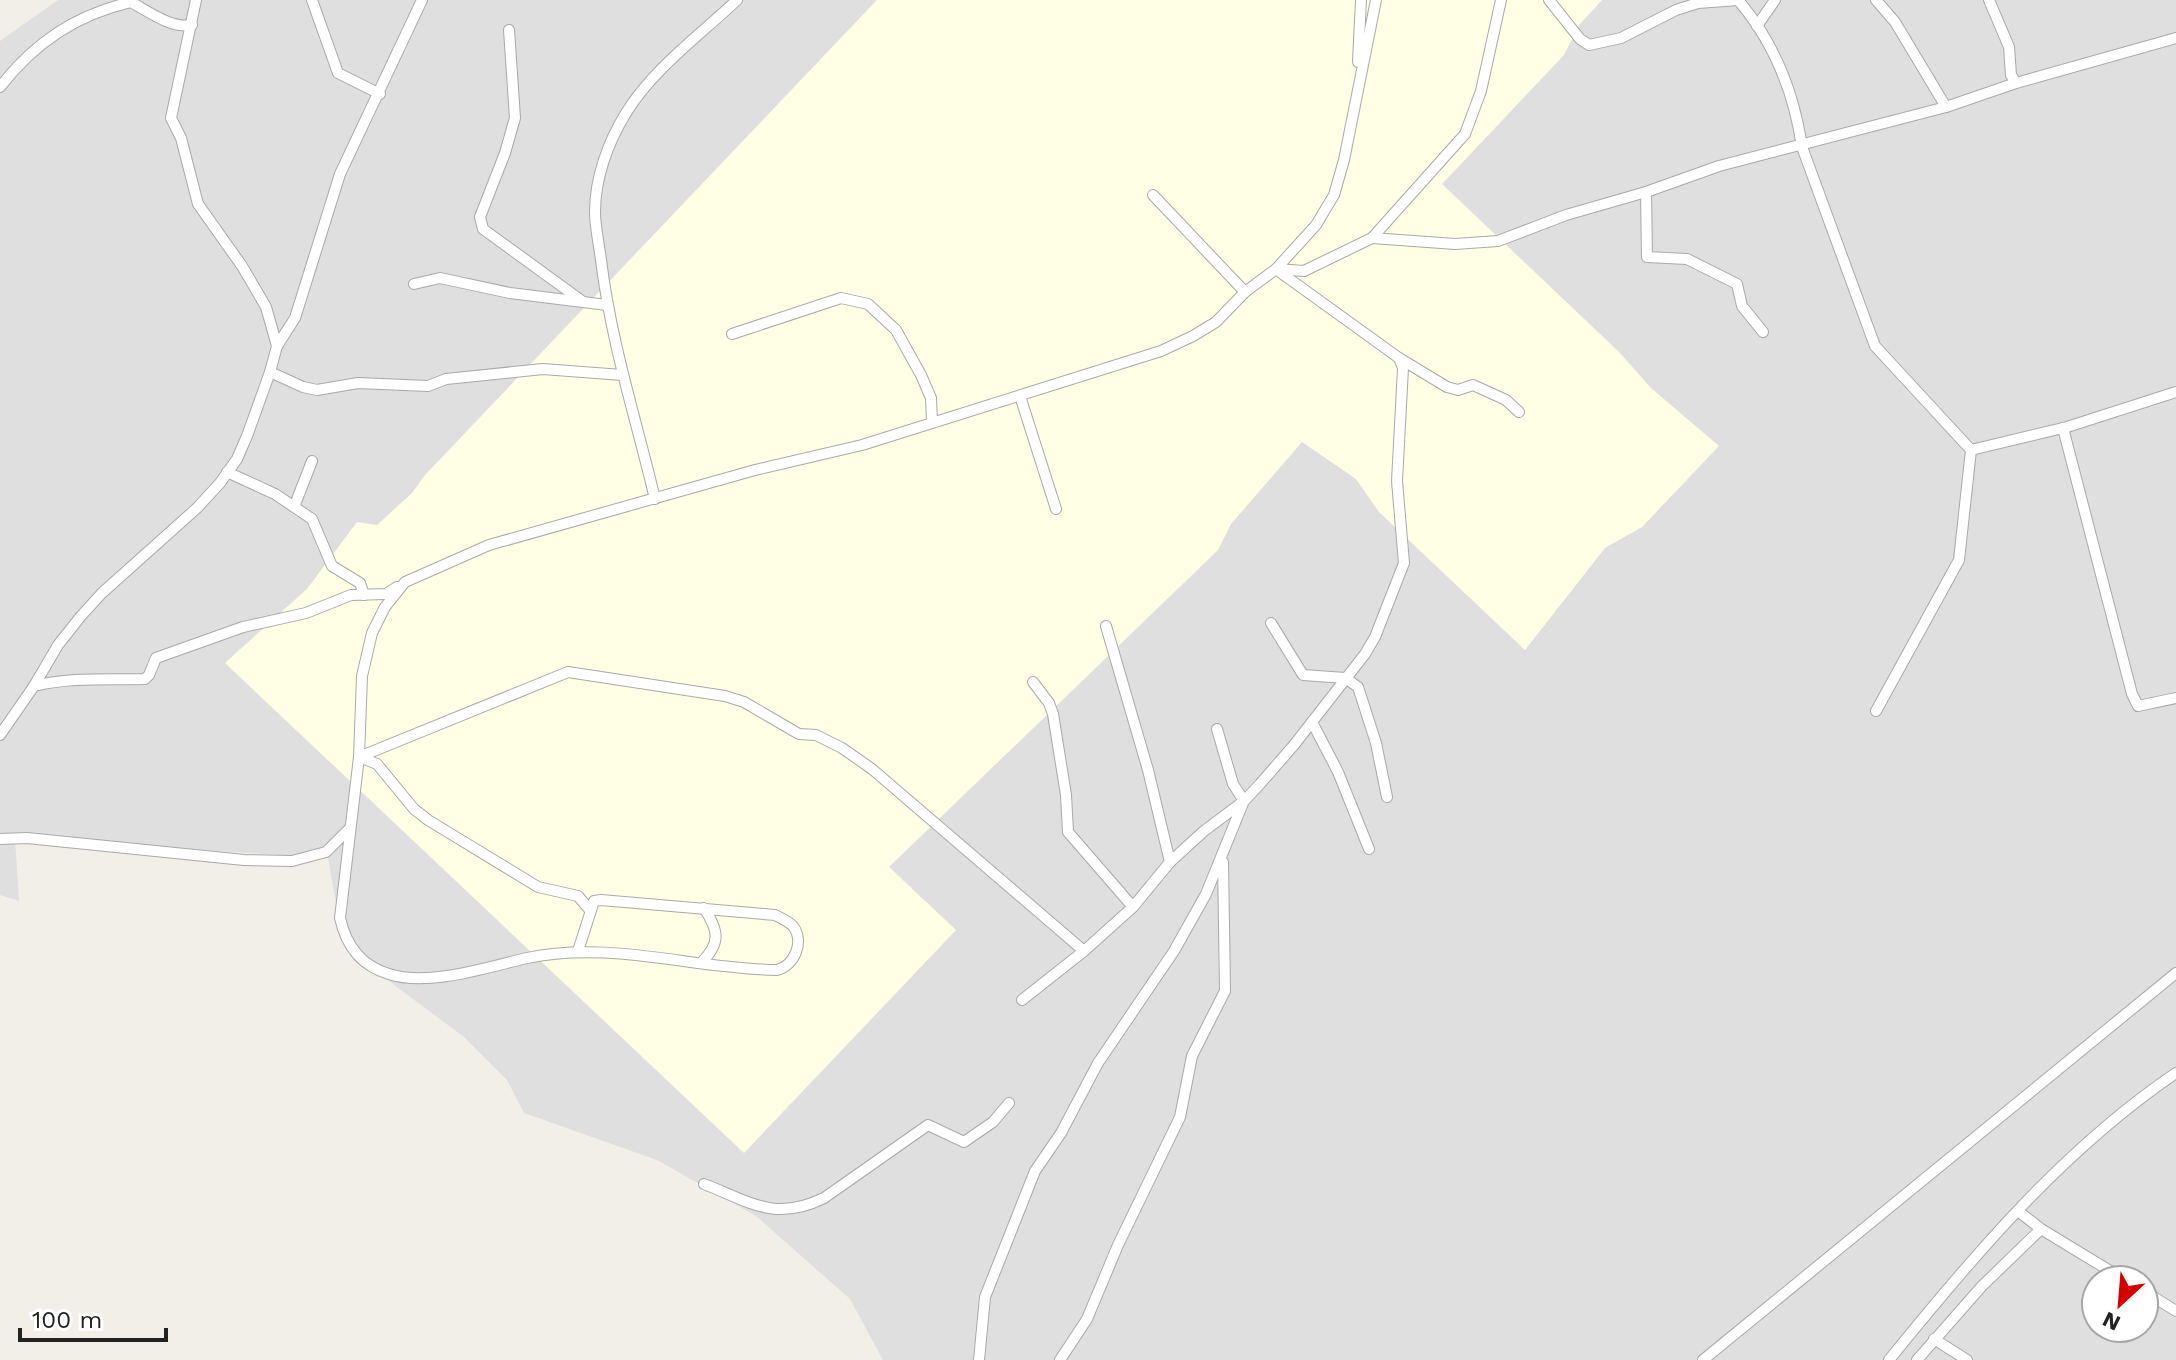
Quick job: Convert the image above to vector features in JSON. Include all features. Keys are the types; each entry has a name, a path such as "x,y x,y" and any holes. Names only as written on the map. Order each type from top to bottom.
{"street":[{"path":"196,0 171,118 181,138 198,204 242,266 266,307 277,346"},
{"path":"312,0 338,73 380,94"},
{"path":"0,735 58,645 91,604 197,508 227,472 247,436 277,346 295,318 340,174 422,0"},
{"path":"655,499 607,305 595,211 603,160 626,112 662,69 737,0"},
{"path":"1359,80 1361,0"},
{"path":"34,686 105,678 145,679 151,672 154,660 161,655 233,630 306,613 351,595 386,594 405,582 489,545 755,470 862,445 1161,351 1216,322 1245,292 1276,269 1316,225 1334,195 1344,160 1376,0"},
{"path":"1276,269 1304,271 1372,238 1465,134 1481,91 1501,0"},
{"path":"1549,0 1580,39 1589,45 1621,38 1676,10 1698,3 1738,0 1757,26 1789,86 1799,120 1802,147 1875,346 1971,450 1959,560 1876,711"},
{"path":"1757,26 1775,0"},
{"path":"1876,0 1895,22 1946,107"},
{"path":"1989,0 2009,47 2011,75 2016,83"},
{"path":"0,87 16,66 65,26 129,1 182,27 192,25"},
{"path":"509,30 515,118 480,217 483,229 582,301"},
{"path":"1372,238 1455,244 1498,241 1566,215 1646,192 1719,166 1802,147 1946,107 2016,83 2176,38"},
{"path":"1646,192 1647,257 1687,259 1737,284 1742,306 1763,332"},
{"path":"1153,195 1245,292"},
{"path":"1276,269 1399,358 1447,387 1458,390 1473,385 1506,400 1519,412"},
{"path":"414,284 440,278 510,293 607,305"},
{"path":"732,334 841,298 868,304 896,330 921,375 931,398 932,422"},
{"path":"1022,1000 1084,951 1133,907 1170,862 1244,801 1312,722 1375,637 1404,563 1397,481 1403,368 1399,358"},
{"path":"270,372 317,390 358,383 428,386 446,379 543,369 622,375"},
{"path":"1971,450 2063,428 2176,392"},
{"path":"1020,396 1056,509"},
{"path":"2063,428 2132,694 2138,706 2176,698"},
{"path":"294,507 312,461"},
{"path":"227,472 275,494 312,519 332,566 360,583 364,595"},
{"path":"405,582 385,607 372,633 362,676 359,757 340,918 345,939 360,958 373,967 404,978 578,951 761,970 788,968 794,960 798,934 791,923 775,915 609,899 594,901 589,909 578,951"},
{"path":"1271,623 1303,675 1345,678 1358,687 1376,743 1387,797"},
{"path":"1106,626 1148,770 1170,862"},
{"path":"359,757 568,672 725,696 744,702 799,734 816,735 872,769 1084,951"},
{"path":"1033,682 1049,703 1053,714 1066,795 1068,832 1133,907"},
{"path":"1312,722 1338,772 1369,849"},
{"path":"1217,729 1233,784 1244,801"},
{"path":"359,757 377,764 414,809 428,820 538,887 578,896 589,909"},
{"path":"979,1360 985,1297 1035,1171 1061,1133 1098,1063 1174,951 1206,894 1244,801"},
{"path":"0,839 27,838 244,860 292,861 326,852 349,829"},
{"path":"1060,1360 1087,1319 1118,1245 1180,1117 1192,1056 1225,991 1223,856"},
{"path":"701,963 711,953 716,940 714,924 704,908"},
{"path":"1703,1360 2176,973"},
{"path":"1889,1360 2056,1169 2150,1090 2176,1073"},
{"path":"704,1184 759,1208 807,1207 928,1125 964,1142 993,1122 1009,1103"},
{"path":"2018,1211 2041,1229 2099,1264"},
{"path":"1917,1360 1982,1286 2041,1229"},
{"path":"1934,1339 1967,1360"}],"shaded area":[{"path":"58,0 2176,0 2176,1360 883,1360 850,1299 756,1216 657,1160 524,1113 507,1080 464,1037 351,953 337,909 328,858 15,838 19,901 0,895 0,41"},
{"path":"877,0 1602,0 1580,24 1564,55 1442,184 1619,352 1651,388 1719,446 1642,527 1605,548 1525,650 1379,512 1356,479 1302,442 1231,524 1218,550 889,867 956,930 744,1153 225,663 307,589 357,522 377,525 412,493 425,475"}]}
